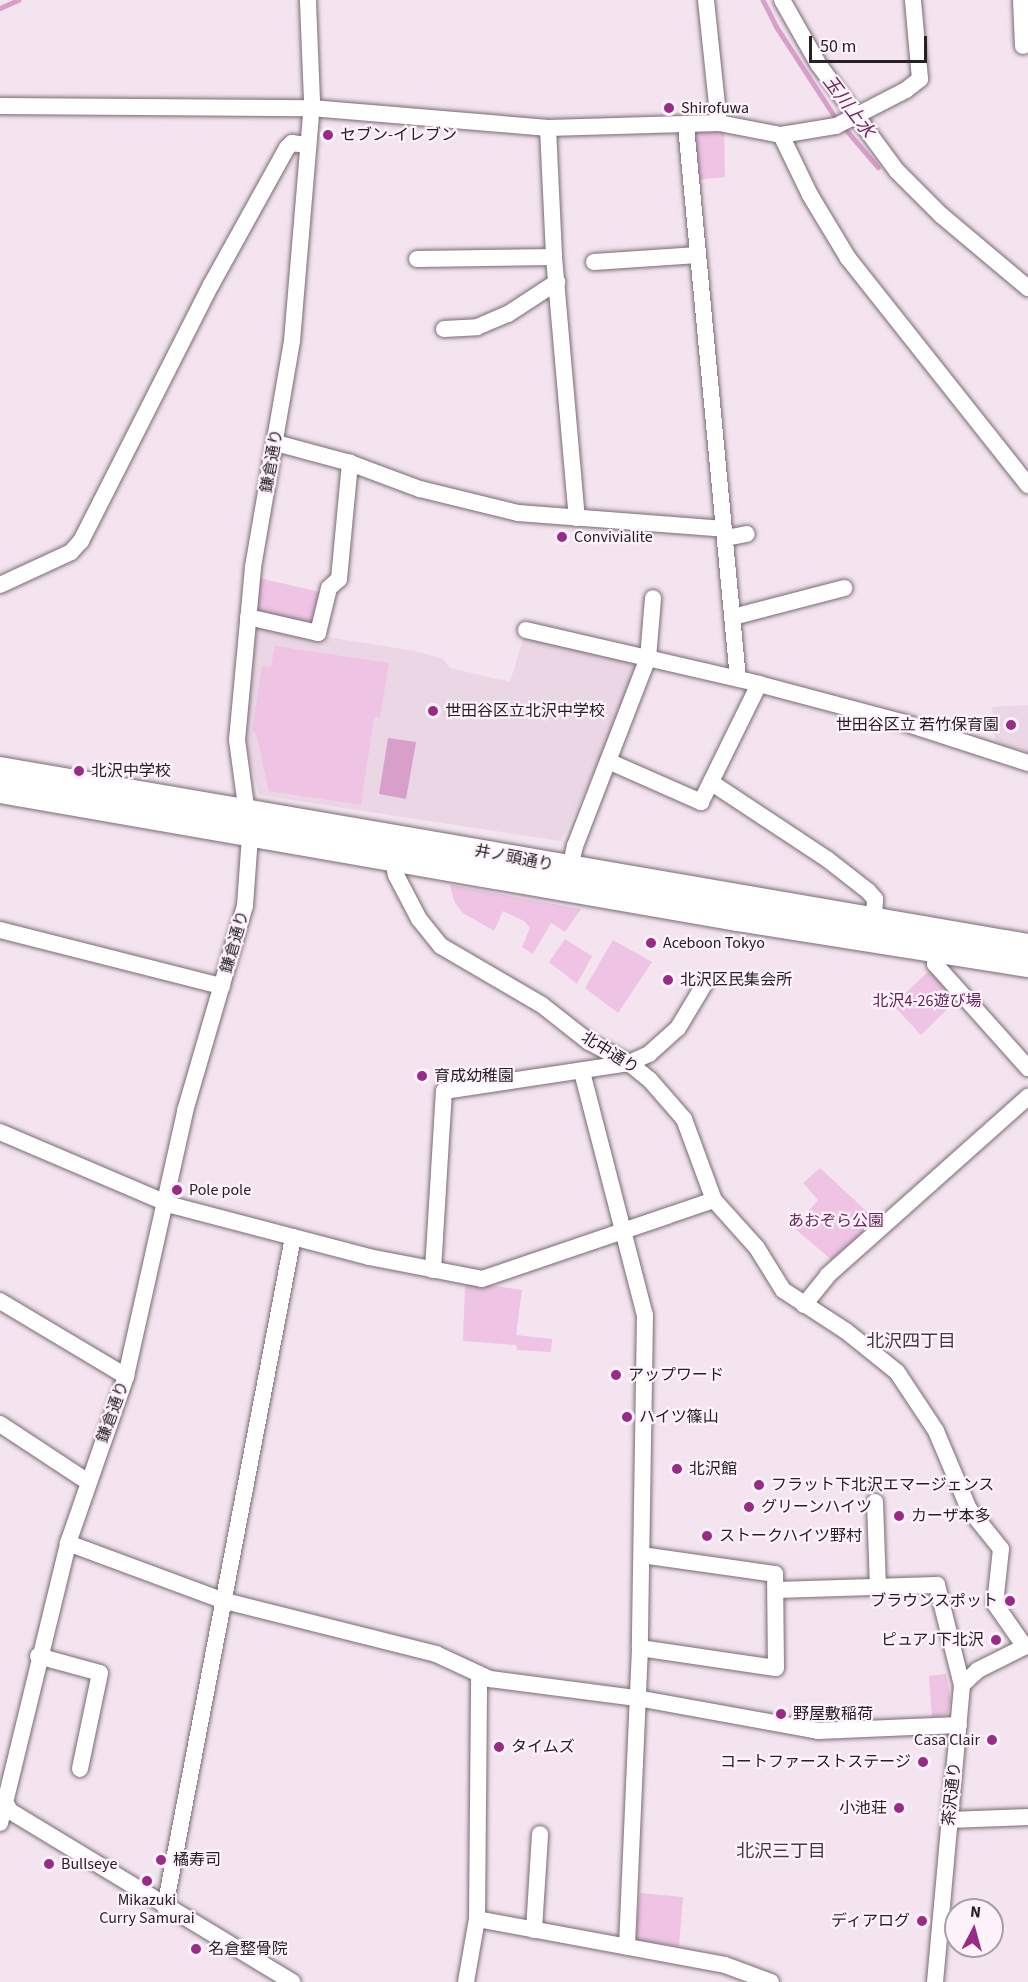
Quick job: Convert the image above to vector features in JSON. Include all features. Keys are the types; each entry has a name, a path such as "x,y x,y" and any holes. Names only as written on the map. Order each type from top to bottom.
{"main road":[{"name":"井ノ頭通り","path":"0,769 570,869 1028,946"},
{"name":"井ノ頭通り","path":"0,791 250,836 1028,965"}],"street":[{"name":"鎌倉通り","path":"0,1823 2,1797 68,1543 126,1376 162,1202 194,1076 245,906 250,836 237,740 253,567 276,443 291,340 311,108 308,0"},
{"path":"706,0 719,123"},
{"path":"783,0 846,120 941,215 1028,288"},
{"path":"0,106 311,108 548,128 686,126 719,123 754,127 781,135 846,120 906,90 920,79 913,0"},
{"path":"1020,0 1023,46"},
{"path":"686,126 738,679"},
{"path":"548,128 554,257 577,518"},
{"path":"781,135 810,195 848,258 1028,485"},
{"path":"0,585 71,552 81,541 211,285 287,148 292,143 307,145"},
{"path":"594,262 698,255"},
{"path":"417,259 554,257"},
{"path":"444,329 477,327 508,314 556,282"},
{"path":"276,443 350,463 468,503 518,513 725,534 747,534"},
{"path":"248,617 318,633 329,588 339,579 350,463"},
{"path":"733,617 844,588"},
{"path":"570,869 575,846 648,658 653,598"},
{"path":"526,630 759,684 902,722 1028,764"},
{"path":"608,761 701,802 759,684"},
{"path":"712,783 827,859 868,891 875,899 874,919"},
{"name":"北中通り","path":"393,860 396,875 419,919 441,946 542,1005 589,1042 628,1063 650,1080 684,1119 714,1200 757,1248 783,1290 897,1372 936,1431 969,1509 1001,1549 994,1604 1026,1646"},
{"path":"0,930 222,986"},
{"path":"937,951 935,964 1028,1068"},
{"path":"433,1270 444,1091 582,1072 628,1063 649,1054 678,1028 705,983"},
{"path":"582,1072 645,1315 640,1648 627,1947"},
{"path":"809,1307 828,1275 1028,1097"},
{"path":"0,1132 162,1202 293,1237 433,1270 482,1279 714,1200"},
{"path":"165,1907 221,1600 293,1237"},
{"path":"0,1301 126,1376"},
{"path":"0,1424 88,1482"},
{"path":"776,1590 878,1587 875,1502"},
{"path":"68,1543 221,1600 436,1654 490,1680 637,1698 818,1731 959,1725"},
{"path":"640,1648 776,1668 775,1574 642,1555"},
{"name":"茶沢通り","path":"878,1587 937,1585 962,1684 935,1982"},
{"path":"962,1684 978,1670 1026,1646"},
{"path":"38,1656 100,1673 80,1768"},
{"path":"466,1982 477,1918 480,1674"},
{"path":"2,1797 10,1811 292,1982"},
{"path":"950,1820 1028,1817"},
{"path":"534,1930 540,1834"},
{"path":"477,1918 725,1965 771,1982"}],"shaded area":[{"name":"世田谷区立北沢中学校","path":"257,626 415,651 443,659 450,668 510,682 524,636 632,663 635,669 600,759 561,841 259,795 245,740"},
{"name":"世田谷区立 若竹保育園","path":"1028,705 1028,752 995,742 992,707"},
{"path":"388,738 416,742 406,799 379,794"}],"green space":[{"path":"724,131 725,177 696,180 693,132"},
{"path":"259,578 320,592 311,624 255,610"},
{"path":"275,646 389,663 380,717 374,717 361,805 269,791 256,733 252,731 262,666 271,667"},
{"path":"450,885 581,909 565,932 551,923 533,954 522,947 530,928 524,921 503,911 494,931 463,913 454,901"},
{"path":"565,939 592,956 577,984 549,962"},
{"path":"613,940 652,962 618,1013 585,988"},
{"name":"北沢4-26遊び場","path":"932,968 961,996 921,1035 893,1005"},
{"name":"あおぞら公園","path":"820,1168 877,1221 833,1261 794,1228 818,1200 803,1183"},
{"path":"469,1282 522,1290 516,1335 552,1339 551,1352 517,1350 516,1345 463,1341 465,1286"},
{"path":"946,1674 951,1702 947,1715 932,1717 929,1676"},
{"path":"640,1893 683,1897 679,1946 635,1942"}],"waterway":[{"name":"玉川上水","path":"0,8 18,0"},
{"name":"玉川上水","path":"763,0 776,26 837,120"},
{"name":"玉川上水","path":"843,126 878,167"}],"place":[{"name":"Shirofuwa","path":"669,108"},
{"name":"セブン-イレブン","path":"328,135"},
{"name":"Convivialite","path":"562,537"},
{"name":"世田谷区立北沢中学校","path":"433,711"},
{"name":"世田谷区立 若竹保育園","path":"1011,725"},
{"name":"北沢中学校","path":"79,771"},
{"name":"Aceboon Tokyo","path":"651,943"},
{"name":"北沢区民集会所","path":"668,980"},
{"name":"育成幼稚園","path":"422,1076"},
{"name":"Pole pole","path":"177,1190"},
{"name":"アップワード","path":"616,1375"},
{"name":"ハイツ篠山","path":"627,1417"},
{"name":"北沢館","path":"677,1469"},
{"name":"フラット下北沢エマージェンス","path":"759,1485"},
{"name":"グリーンハイツ","path":"749,1507"},
{"name":"カーザ本多","path":"899,1516"},
{"name":"ストークハイツ野村","path":"707,1536"},
{"name":"ブラウンスポット","path":"1010,1601"},
{"name":"ピュアJ下北沢","path":"996,1640"},
{"name":"野屋敷稲荷","path":"781,1714"},
{"name":"Casa Clair","path":"992,1740"},
{"name":"タイムズ","path":"499,1747"},
{"name":"コートファーストステージ","path":"923,1762"},
{"name":"小池荘","path":"899,1808"},
{"name":"橘寿司","path":"161,1860"},
{"name":"Bullseye","path":"49,1864"},
{"name":"Mikazuki Curry Samurai","path":"147,1881"},
{"name":"ディアログ","path":"922,1921"},
{"name":"名倉整骨院","path":"196,1949"}],"district":[{"name":"北沢四丁目","path":"911,1342"},
{"name":"北沢三丁目","path":"781,1852"}]}
